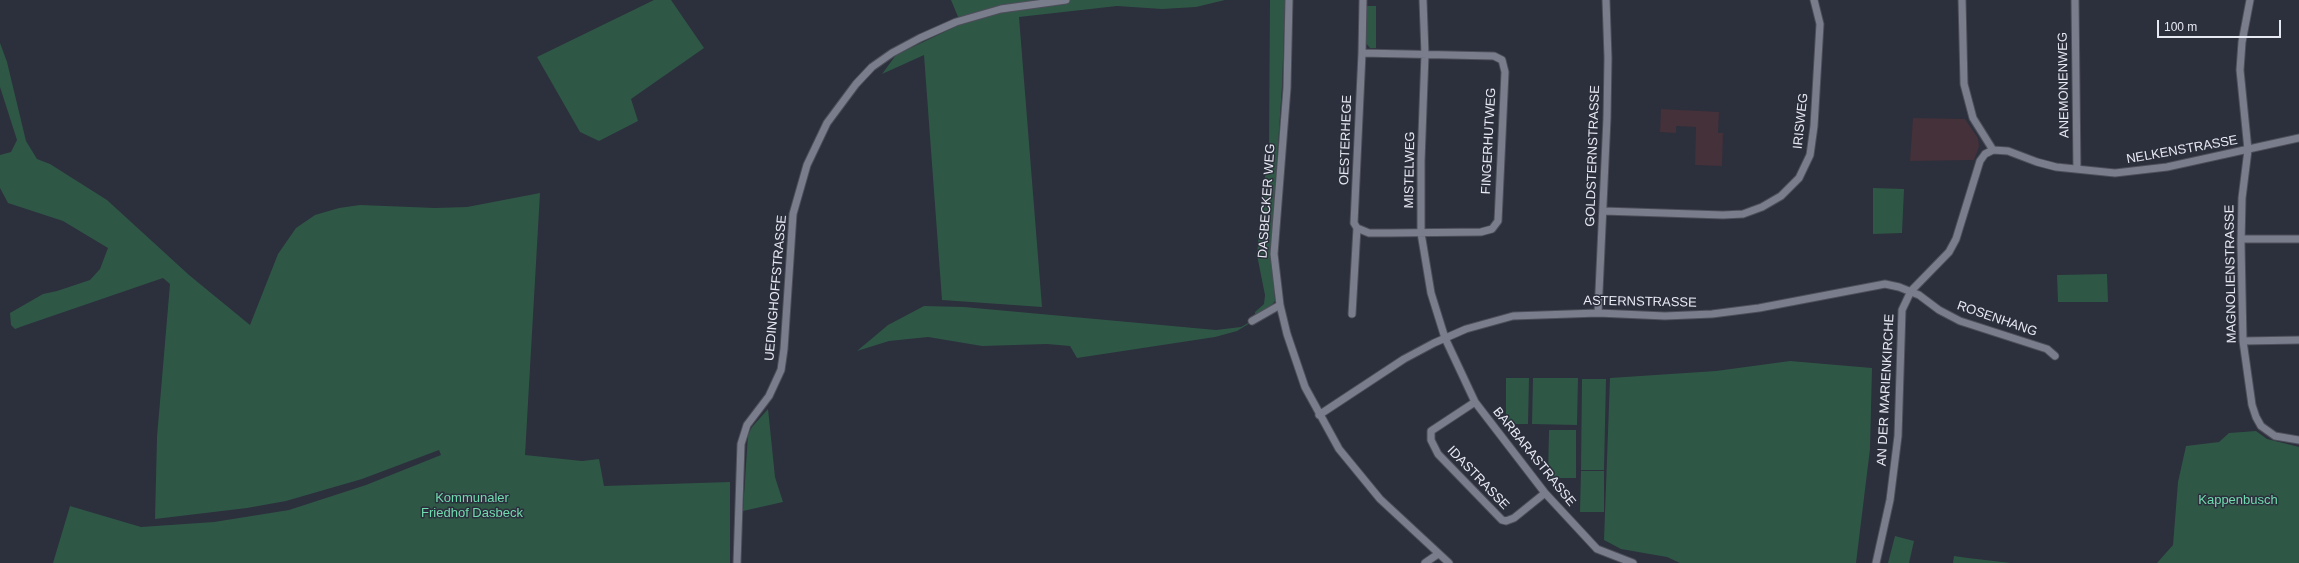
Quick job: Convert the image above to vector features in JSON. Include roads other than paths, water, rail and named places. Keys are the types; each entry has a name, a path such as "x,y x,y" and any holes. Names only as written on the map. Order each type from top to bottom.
{"street":[{"name":"UEDINGHOFFSTRASSE","path":"737,563 742,444 747,425 769,396 781,370 784,349 793,214 807,165 827,123 856,84 872,67 892,53 920,38 956,22 1001,9 1066,0"},
{"name":"DASBECKER WEG","path":"1289,0 1287,88 1274,254 1280,305 1299,371 1319,415 1339,449 1380,499 1449,563"},
{"name":"OESTERHEGE","path":"1352,314 1357,228 1354,223 1363,0"},
{"name":"MISTELWEG","path":"1423,0 1426,54 1421,161 1421,233 1431,292 1445,338"},
{"name":"GOLDSTERNSTRASSE","path":"1598,313 1608,66 1606,0"},
{"name":"IRISWEG","path":"1603,211 1723,215 1743,214 1762,207 1781,196 1799,178 1810,155 1813,132 1820,24 1814,0"},
{"path":"1911,291 1949,252 1956,239 1980,161 1985,154 1993,150 1973,118 1964,84 1962,0"},
{"name":"ANEMONENWEG","path":"2075,0 2077,169"},
{"name":"MAGNOLIENSTRASSE","path":"2250,0 2242,42 2240,70 2248,150 2242,198 2241,239 2243,341 2252,405 2256,417 2262,426 2275,436 2299,440"},
{"path":"1362,53 1426,54"},
{"name":"FINGERHUTWEG","path":"1421,233 1487,231 1494,228 1498,221 1505,72 1504,64 1499,57 1426,54"},
{"name":"NELKENSTRASSE","path":"1993,150 2008,151 2037,162 2077,169 2115,173 2132,172 2248,150 2299,138"},
{"path":"1357,228 1369,233 1421,233"},
{"path":"2241,239 2299,239"},
{"name":"ASTERNSTRASSE","path":"1319,415 1404,359 1445,338 1466,329 1513,316 1598,313 1686,316 1758,308 1885,284 1911,291"},
{"name":"ROSENHANG","path":"1911,291 1950,316 2047,349 2055,356"},
{"name":"AN DER MARIENKIRCHE","path":"1876,563 1886,521 1895,466 1900,418 1900,326 1904,304 1911,291"},
{"path":"1252,321 1280,305"},
{"name":"BARBARASTRASSE","path":"1445,338 1475,402 1544,493 1597,548 1633,563"},
{"path":"2243,341 2299,340"},
{"name":"IDASTRASSE","path":"1475,402 1434,427 1430,436 1438,454 1502,520 1506,521 1514,518 1544,493"},
{"path":"1426,563 1438,554"}],"park label":[{"name":"Kappenbusch","path":"2238,500"},
{"name":"Kommunaler Friedhof Dasbeck","path":"472,506"}]}
